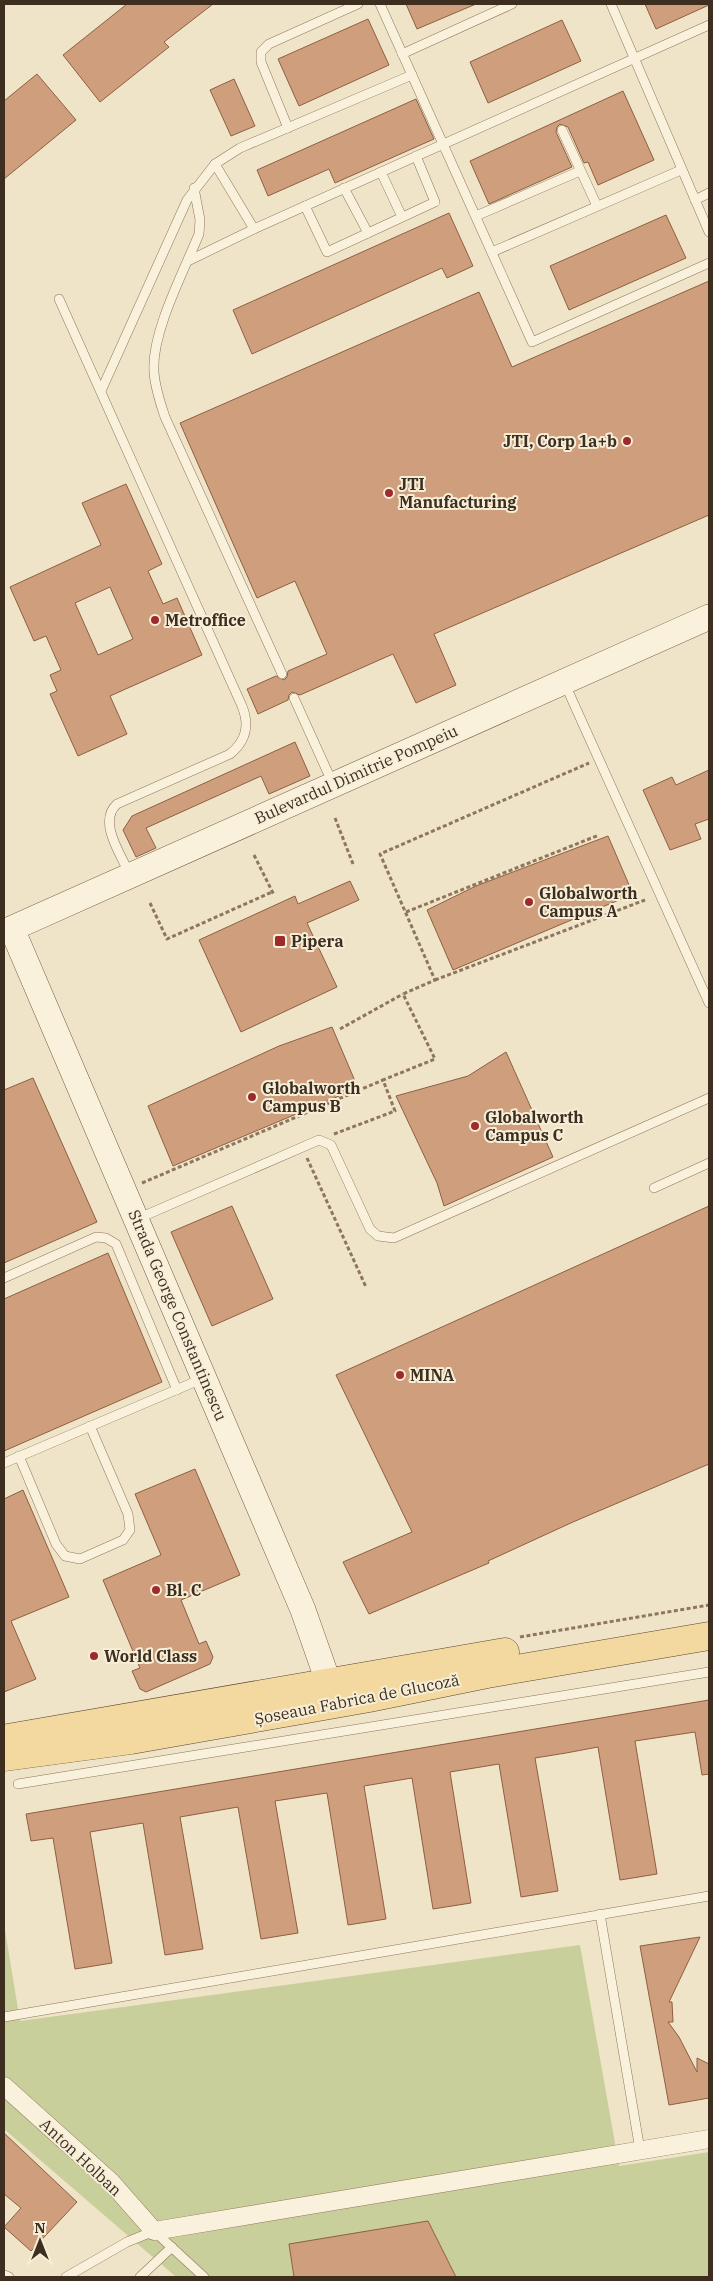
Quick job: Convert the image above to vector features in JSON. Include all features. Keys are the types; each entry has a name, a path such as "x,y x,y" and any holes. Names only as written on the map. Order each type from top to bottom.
{"main road":[{"name":"Șoseaua Fabrica de Glucoză","path":"4,1757 131,1740 332,1693 709,1617"},
{"name":"Șoseaua Fabrica de Glucoză","path":"4,1738 486,1674 709,1636"}],"street":[{"name":"Bulevardul Dimitrie Pompeiu","path":"8,930 709,617"},
{"name":"Strada George Constantinescu","path":"8,930 137,1219 303,1610 332,1693"},
{"name":"Anton Holban","path":"4,2086 111,2182 154,2231"},
{"path":"154,2231 709,2139"}],"lane":[{"path":"288,128 261,62 261,52 269,44 358,4"},
{"path":"380,4 532,342 709,263"},
{"path":"402,54 512,4"},
{"path":"611,4 709,232"},
{"path":"188,261 304,206 709,25"},
{"path":"101,392 194,188 215,164 240,148 412,75"},
{"path":"562,130 597,206"},
{"path":"304,206 327,252 435,202 416,156"},
{"path":"215,164 254,229"},
{"path":"492,252 681,170"},
{"path":"476,216 580,171"},
{"path":"381,172 402,217"},
{"path":"194,188 200,220 199,234 159,332 155,352 156,387 165,417 282,674"},
{"path":"344,188 368,233"},
{"path":"695,200 709,193"},
{"path":"59,299 242,706 247,725 242,741 230,754 117,804 112,808 108,817 110,828 130,875"},
{"path":"564,681 709,1003"},
{"path":"294,698 333,784"},
{"path":"137,1219 301,1146 319,1140 331,1145 370,1228 378,1236 394,1238 709,1098"},
{"path":"654,1188 709,1163"},
{"path":"4,1278 96,1238 112,1240 116,1244 177,1390"},
{"path":"4,1463 204,1378"},
{"path":"19,1456 56,1544 65,1556 80,1559 122,1540 130,1530 128,1514 90,1426"},
{"path":"18,1784 709,1672"},
{"path":"4,2017 709,1896"},
{"path":"600,1914 640,2150"},
{"path":"66,2277 127,2242 154,2231 204,2277"},
{"path":"140,2277 172,2247"},
{"path":"4,2275 9,2277"}],"path":[{"path":"435,980 380,854 599,758"},
{"path":"335,818 353,864"},
{"path":"406,912 599,835"},
{"path":"150,902 167,939 273,893 254,855"},
{"path":"340,1029 403,994 435,980 645,900"},
{"path":"139,1185 434,1059 403,994"},
{"path":"319,1140 395,1111 383,1080"},
{"path":"301,1146 366,1287"}],"green space":[{"path":"4,1924 20,2021 580,1945 619,2166 709,2152 709,2277 176,2277 4,2129"}],"building":[{"path":"127,4 213,4 164,42 169,47 100,102 63,55"},
{"path":"406,4 476,4 417,29"},
{"path":"645,4 709,4 709,5 656,29"},
{"path":"368,19 389,65 299,106 278,59"},
{"path":"562,20 581,61 488,103 470,62"},
{"path":"37,74 76,120 4,179 4,101"},
{"path":"234,79 255,126 231,136 210,90"},
{"path":"623,91 654,160 598,185 588,162 584,163 568,127 560,124 556,132 572,167 489,204 470,161"},
{"path":"416,99 434,139 335,183 329,169 268,196 257,170"},
{"path":"449,213 473,266 447,278 442,268 252,354 233,310"},
{"path":"666,215 686,258 569,310 550,266"},
{"name":"JTI Manufacturing","path":"709,281 709,515 434,634 456,685 416,703 393,654 300,695 292,692 288,700 258,714 247,689 276,676 284,680 287,677 288,671 327,654 295,581 257,598 180,423 479,292 512,367"},
{"name":"Metroffice","path":"126,484 162,564 148,571 163,604 177,598 202,655 110,696 127,734 78,756 50,694 57,691 50,675 61,670 46,636 34,641 10,587 101,545 82,503","holes":["110,587 133,639 98,655 75,603"]},
{"path":"295,742 310,776 269,794 261,776 146,828 156,848 136,857 123,830 132,816"},
{"path":"709,770 709,819 695,824 701,839 670,850 643,790 672,777 676,785"},
{"name":"Globalworth Campus A","path":"608,836 633,894 453,970 427,910 476,886"},
{"path":"350,881 359,900 307,923 337,987 241,1032 199,940 295,896 298,904"},
{"name":"Globalworth Campus B","path":"332,1027 358,1088 173,1166 148,1106 279,1046"},
{"name":"Globalworth Campus C","path":"506,1052 553,1157 444,1206 437,1183 396,1096 468,1076"},
{"path":"33,1078 97,1222 4,1263 4,1090"},
{"path":"232,1206 273,1299 212,1326 171,1232"},
{"path":"709,1206 709,1464 573,1522 488,1561 489,1563 369,1614 343,1562 412,1532 336,1375"},
{"path":"108,1253 162,1382 4,1451 4,1299"},
{"name":"Bl. C","path":"195,1469 240,1575 181,1600 199,1644 206,1641 213,1657 210,1664 146,1692 140,1689 132,1671 140,1668 103,1580 161,1555 135,1494"},
{"path":"23,1490 69,1597 11,1621 36,1679 4,1692 4,1499"},
{"path":"709,1700 709,1774 702,1775 695,1732 635,1741 657,1874 620,1880 598,1747 535,1758 558,1891 521,1897 499,1764 450,1772 471,1903 433,1909 412,1778 364,1786 386,1919 348,1925 327,1793 275,1801 298,1933 261,1939 238,1807 180,1817 203,1949 165,1955 143,1823 90,1832 112,1963 75,1969 53,1838 31,1841 26,1814"},
{"path":"700,1937 669,2002 672,2002 673,2022 668,2022 679,2037 697,2072 697,2058 709,2064 709,2098 669,2105 640,1946"},
{"path":"4,2133 77,2202 31,2251 4,2227 21,2208 4,2194"},
{"path":"428,2221 456,2277 294,2277 289,2244"}],"place":[{"name":"JTI, Corp 1a+b","path":"627,441"},
{"name":"JTI Manufacturing","path":"389,493"},
{"name":"Metroffice","path":"155,620"},
{"name":"Globalworth Campus A","path":"529,902"},
{"name":"Pipera","path":"280,941"},
{"name":"Globalworth Campus B","path":"252,1097"},
{"name":"Globalworth Campus C","path":"475,1126"},
{"name":"MINA","path":"400,1375"},
{"name":"Bl. C","path":"156,1590"},
{"name":"World Class","path":"94,1656"}]}
